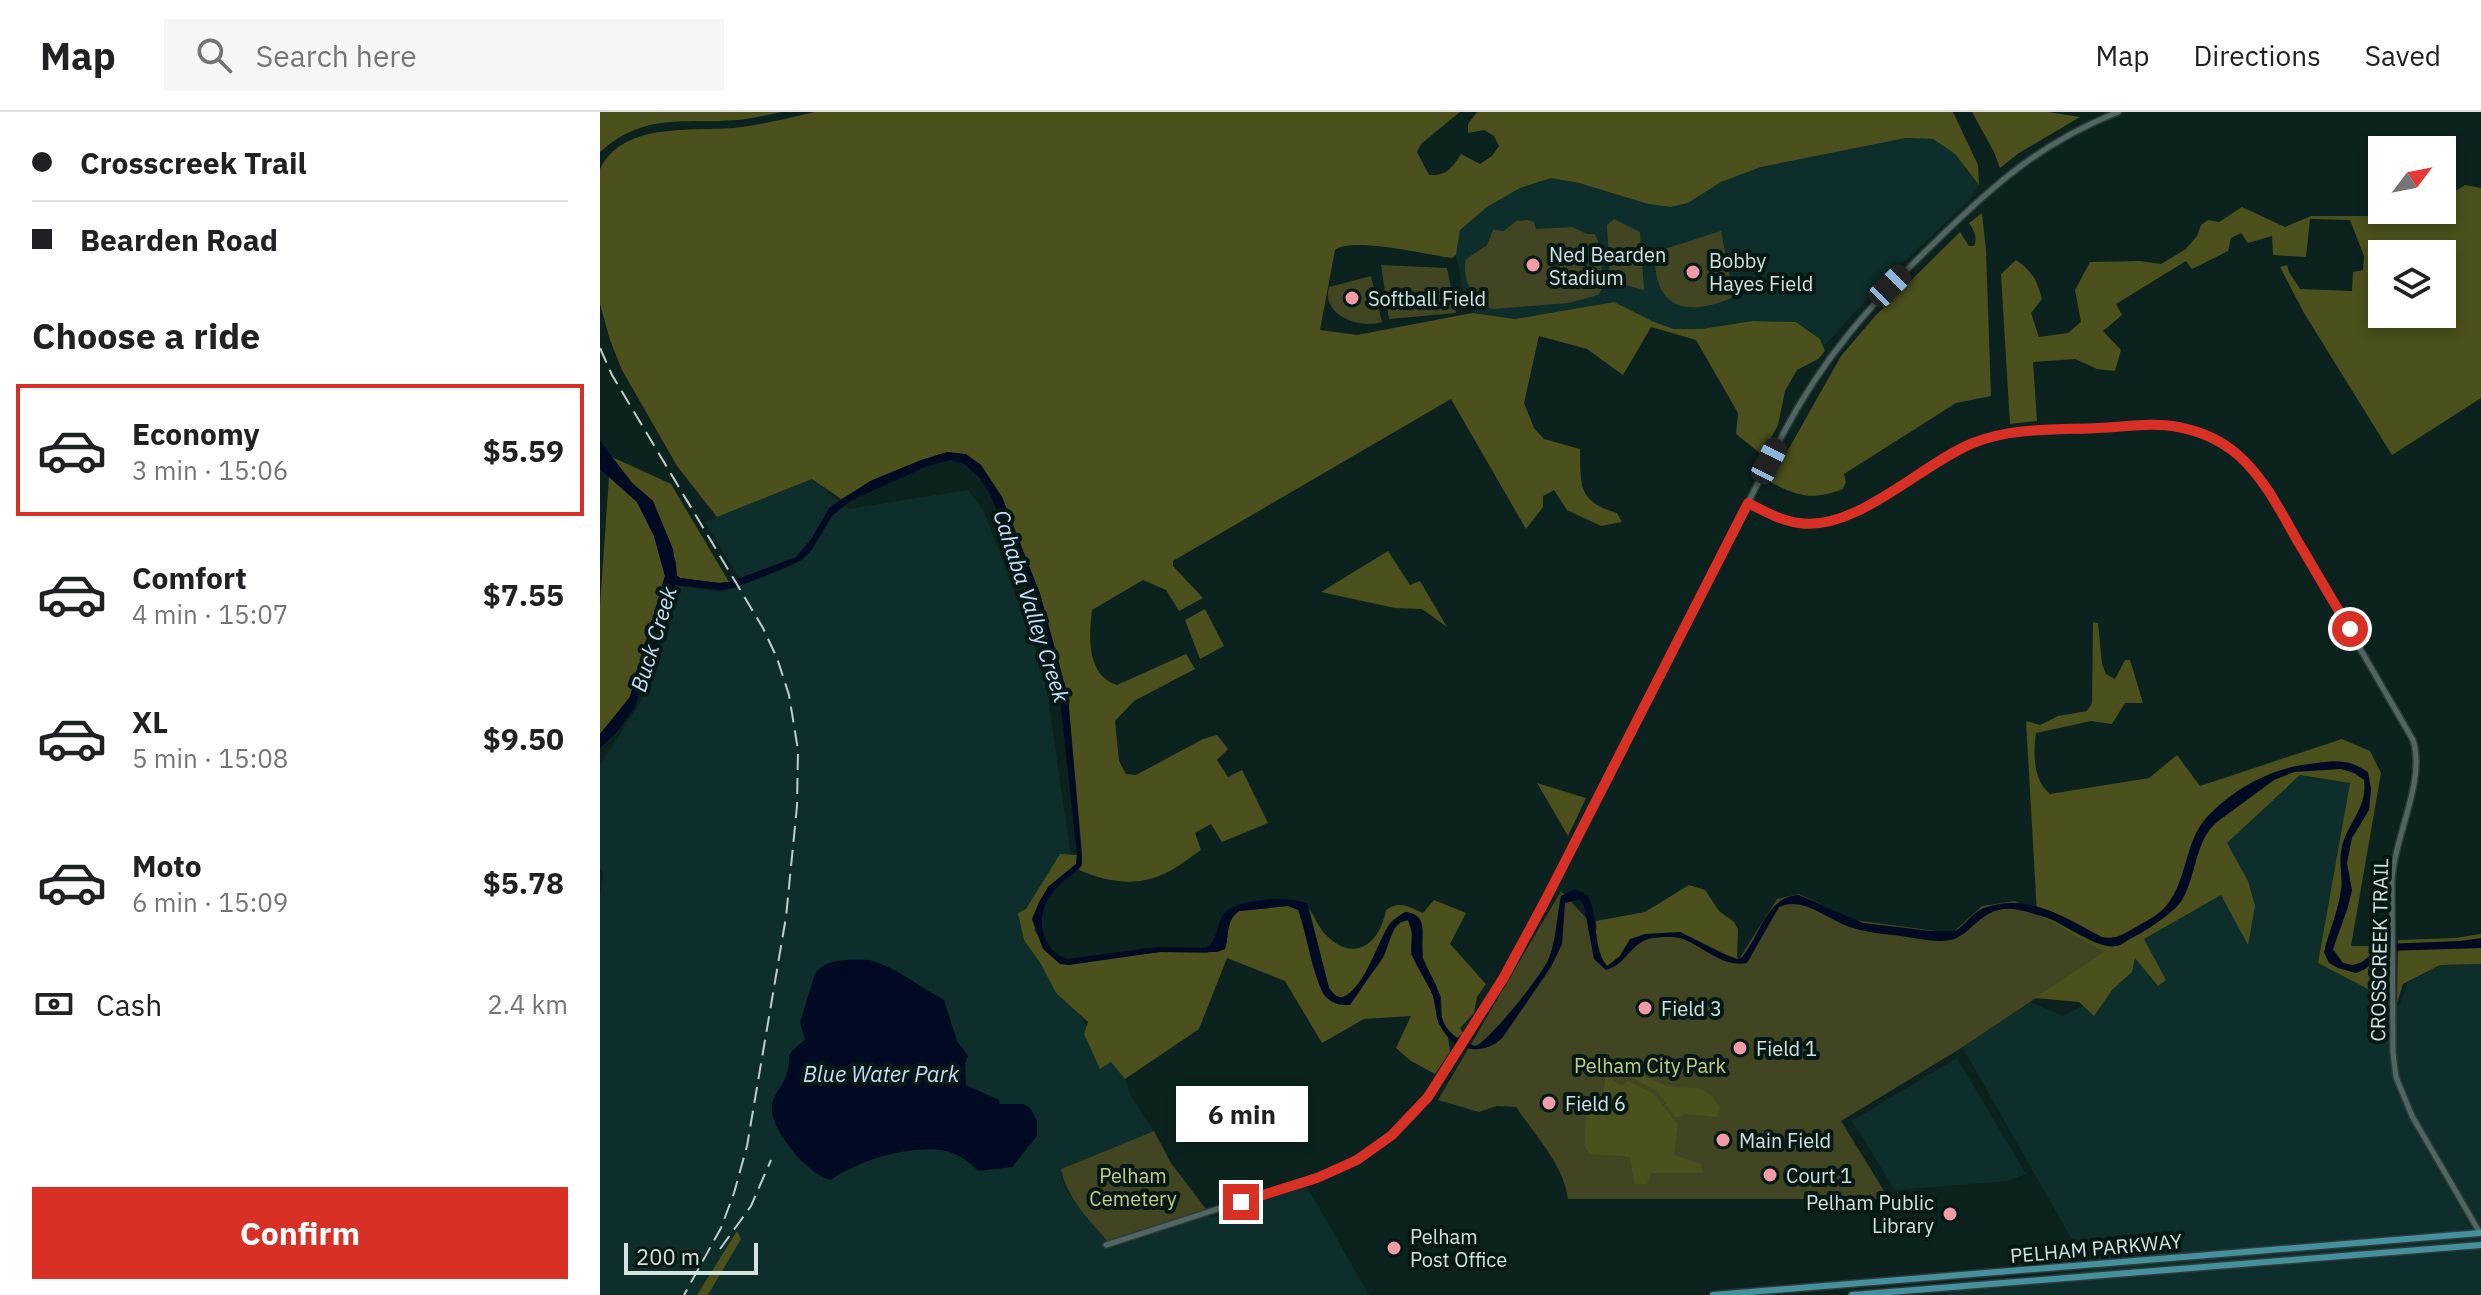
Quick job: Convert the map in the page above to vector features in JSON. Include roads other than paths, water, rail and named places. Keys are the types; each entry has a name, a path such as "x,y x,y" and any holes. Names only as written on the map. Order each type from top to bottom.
{"main road":[{"name":"PELHAM PARKWAY","path":"1713,1295 1802,1292 2081,1265 2481,1235"},
{"path":"2330,1245 2331,1256"},
{"name":"PELHAM PARKWAY","path":"1852,1295 2481,1245"},
{"path":"2273,1250 2273,1261"},
{"path":"2215,1255 2216,1266"},
{"path":"2168,1258 2180,1269"},
{"path":"2081,1265 2085,1276"},
{"path":"1940,1277 1945,1288"},
{"path":"1888,1292 1892,1281"}],"street":[{"path":"1106,1245 1317,1178 1357,1160 1392,1135 1417,1111 1507,971 1807,390 1835,350 1879,297 2007,174 2058,140 2118,112"},
{"name":"CROSSCREEK TRAIL","path":"1748,503 1795,523 1816,524 1835,520 1859,510 1959,449 1988,437 2020,432 2165,426 2203,434 2234,451 2248,464 2267,488 2413,740 2417,759 2415,774 2392,872 2393,1062 2399,1089 2481,1235"}],"water":[{"name":"Buck Creek","path":"600,441 632,483 653,501 673,549 677,576 719,583 796,557 812,538 829,508 870,481 948,452 966,454 981,465 1002,497 1040,594 1068,697 1082,864 1049,898 1042,924 1051,949 1068,959 1156,947 1206,948 1229,909 1263,900 1299,901 1307,904 1329,988 1334,995 1343,998 1362,980 1387,930 1405,912 1414,914 1422,923 1423,959 1440,997 1445,1025 1458,1038 1476,1046 1504,1019 1544,967 1553,944 1561,896 1575,889 1588,896 1599,950 1607,966 1620,956 1630,939 1645,934 1680,932 1724,954 1741,958 1771,910 1788,897 1799,895 1863,923 1931,931 1955,931 1984,908 2016,903 2045,909 2102,937 2115,937 2152,918 2166,906 2178,885 2200,827 2229,797 2281,770 2333,761 2353,764 2368,772 2371,789 2369,810 2352,838 2347,863 2352,890 2333,949 2343,963 2353,965 2362,962 2385,944 2481,938 2481,948 2385,951 2356,973 2329,963 2324,952 2341,890 2343,842 2360,809 2364,791 2364,780 2341,769 2294,772 2274,780 2217,822 2204,839 2187,890 2178,905 2150,928 2117,946 2101,944 2050,919 2014,909 1993,912 1958,937 1938,941 1859,930 1807,907 1788,904 1779,907 1747,963 1730,962 1683,939 1664,937 1645,940 1606,970 1594,959 1580,899 1565,903 1562,944 1551,967 1503,1037 1486,1048 1458,1045 1443,1031 1431,991 1413,957 1408,920 1400,922 1394,929 1383,957 1350,1005 1334,1003 1322,991 1299,910 1288,906 1239,911 1230,924 1225,949 1217,952 1160,952 1060,964 1043,949 1032,919 1048,887 1076,864 1060,698 1032,599 990,494 979,477 964,464 950,460 925,467 850,501 832,516 802,560 734,588 721,590 676,585 634,709 600,748 600,734 630,697 665,576 654,536 637,502 600,469"},
{"name":"Blue Water Park","path":"869,960 899,972 944,1000 957,1041 968,1056 965,1063 966,1085 999,1100 1000,1104 1023,1104 1030,1108 1037,1121 1037,1136 1012,1167 978,1171 951,1152 918,1150 871,1160 831,1180 812,1170 783,1138 772,1114 772,1104 786,1076 790,1054 805,1040 800,1022 815,974 832,962"}],"railway":[{"path":"600,348 612,375 763,628 789,695 798,750 797,806 786,917 747,1146 721,1228 684,1295"},
{"path":"720,1249 751,1206 771,1160"}],"place":[{"name":"Ned Bearden Stadium","path":"1533,265"},
{"name":"Bobby Hayes Field","path":"1693,272"},
{"name":"Softball Field","path":"1352,298"},
{"name":"Field 3","path":"1645,1008"},
{"name":"Field 1","path":"1740,1048"},
{"name":"Field 6","path":"1549,1103"},
{"name":"Main Field","path":"1723,1140"},
{"name":"Court 1","path":"1770,1175"},
{"name":"Pelham Public Library","path":"1950,1214"},
{"name":"Pelham Post Office","path":"1394,1248"}],"water label":[{"name":"Cahaba Valley Creek","path":"1032,606"}],"park label":[{"name":"Pelham City Park","path":"1650,1065"},
{"name":"Pelham Cemetery","path":"1133,1186"}]}
